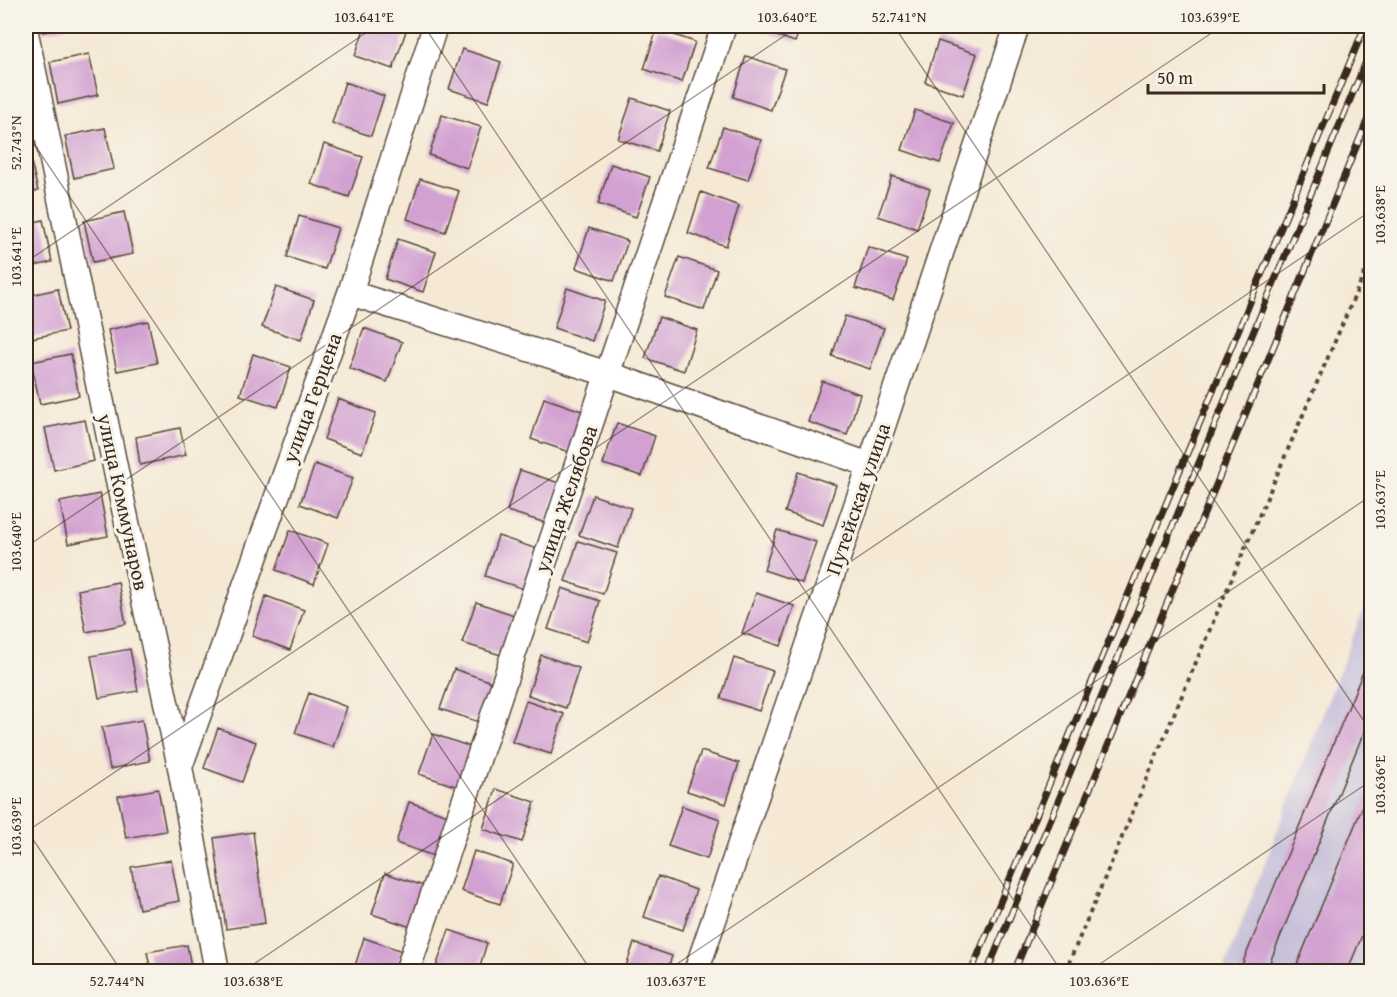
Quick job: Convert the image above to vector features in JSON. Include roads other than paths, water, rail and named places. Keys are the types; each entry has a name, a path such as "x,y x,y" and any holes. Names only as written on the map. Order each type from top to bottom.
{"street":[{"name":"улица Герцена","path":"180,767 350,293 435,26"},
{"name":"улица Желябова","path":"407,972 724,26"},
{"name":"Путейская улица","path":"696,972 870,465 1017,26"},
{"name":"улица Коммунаров","path":"26,33 118,481 180,767 217,972"},
{"path":"350,293 608,374 870,465"}],"railway":[{"path":"971,972 1365,26"},
{"path":"987,972 1372,47"},
{"path":"1014,972 1372,109"}]}
